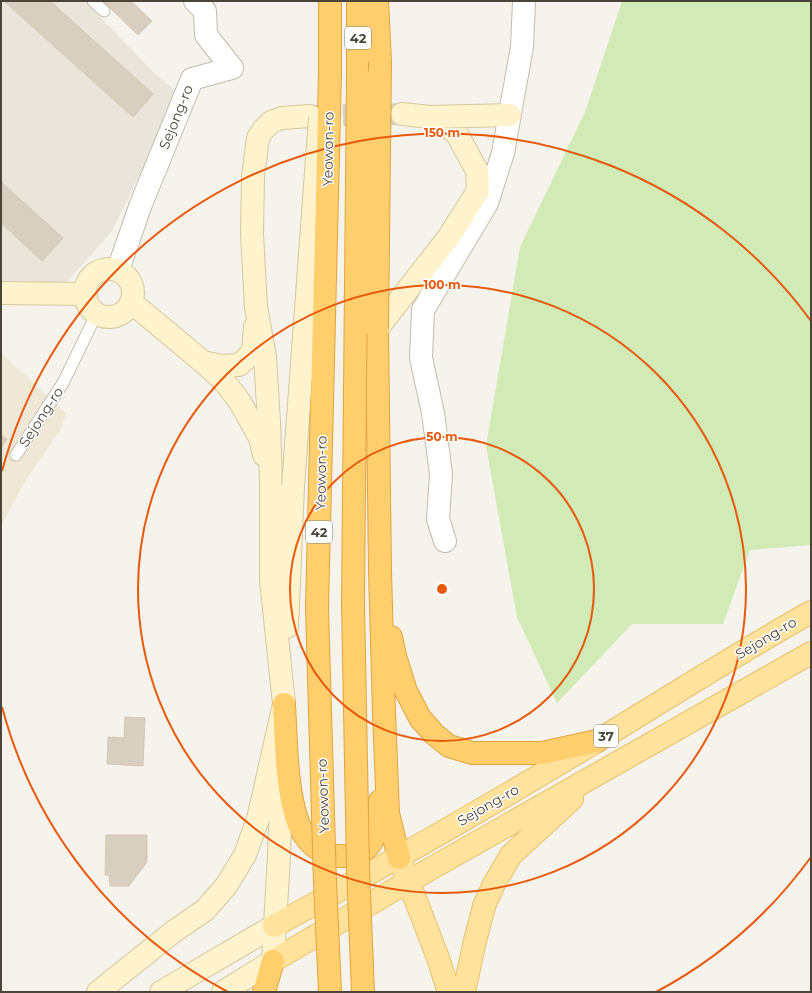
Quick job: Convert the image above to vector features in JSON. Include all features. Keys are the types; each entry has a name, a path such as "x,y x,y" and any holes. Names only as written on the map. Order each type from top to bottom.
{"highway":[{"name":"Yeowon-ro","path":"330,1 330,72 317,608 325,883 330,992"},
{"name":"Yeowon-ro","path":"358,1 353,604 357,861 363,992"},
{"path":"377,1 380,62 377,329 380,571 388,813 399,858"},
{"path":"380,571 394,656 406,691 420,718 434,734 449,746 472,753 542,753 597,741"},
{"path":"284,704 291,793 299,825 308,840 316,848 331,856 344,857 360,854 373,840 380,810 384,713"},
{"path":"264,992 273,961"}],"main road":[{"name":"Sejong-ro","path":"274,926 399,858 597,741 774,632 811,612"},
{"name":"Sejong-ro","path":"273,961 409,881 811,653"},
{"name":"37","path":"464,992 484,906 494,884 511,855 600,773"},
{"path":"399,858 438,958 449,992"}],"street":[{"name":"Sejong-ro","path":"118,270 141,204 192,79 232,68 206,35 205,10 195,1"},
{"path":"445,541 438,519 441,474 433,413 421,358 423,310 487,203 502,153 510,115 522,47 524,1"},
{"path":"223,992 273,961 279,855 293,486 321,104 330,72"},
{"path":"402,114 430,117 510,115"},
{"path":"203,362 221,366 239,365 253,352 256,307 252,234 253,176 258,138 271,122 282,118 310,116"},
{"path":"430,117 456,132 477,171 478,191"},
{"path":"377,329 448,238 502,153"},
{"path":"102,270 118,270 124,274 131,283 133,295 131,302 127,309 120,314 105,316 97,313 91,308 87,301 86,294 90,279 102,270"},
{"path":"1,293 86,294"},
{"path":"131,302 224,381 240,402 260,438 271,480"},
{"path":"98,992 173,932 205,910 226,886 245,855 258,819 284,704 271,580 271,480 265,357 256,307"},
{"name":"Sejong-ro","path":"161,992 274,926"}],"lane":[{"path":"93,1 104,11"},
{"name":"Sejong-ro","path":"16,455 63,383 97,313"}],"shaded area":[{"path":"1,1 84,1 155,74 179,94 112,231 59,291 1,285"},
{"path":"1,353 66,413 61,429 27,478 1,526"}],"green space":[{"path":"622,1 811,1 811,545 750,550 723,624 632,624 557,703 517,617 486,446 520,247 585,112"}],"building":[{"path":"4,1 50,1 153,94 133,117"},
{"path":"103,1 131,1 152,21 138,35"},
{"path":"1,182 63,238 42,261 1,223"},
{"path":"1,435 7,439 1,448"},
{"path":"125,717 145,718 143,766 107,764 108,737 124,738"},
{"path":"106,835 147,835 147,862 129,886 110,886 109,875 105,875"}],"tunnel":[{"path":"310,116 402,114"}]}
